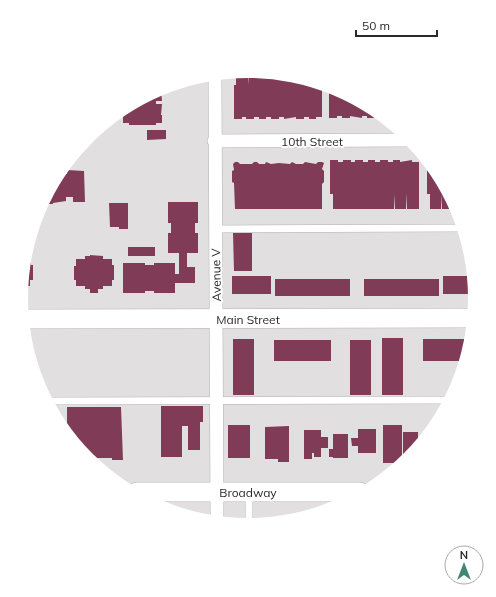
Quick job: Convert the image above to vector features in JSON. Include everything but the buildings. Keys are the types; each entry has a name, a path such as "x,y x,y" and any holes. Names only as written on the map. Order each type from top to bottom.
{"street":[{"name":"Avenue V","path":"215,81 214,141 217,517"},
{"name":"10th Street","path":"214,141 401,140"},
{"name":"Main Street","path":"29,319 467,318"},
{"name":"Broadway","path":"144,492 352,492"}],"lane":[{"path":"215,229 456,228"},
{"path":"54,401 443,400"},
{"path":"249,492 249,518"}]}
